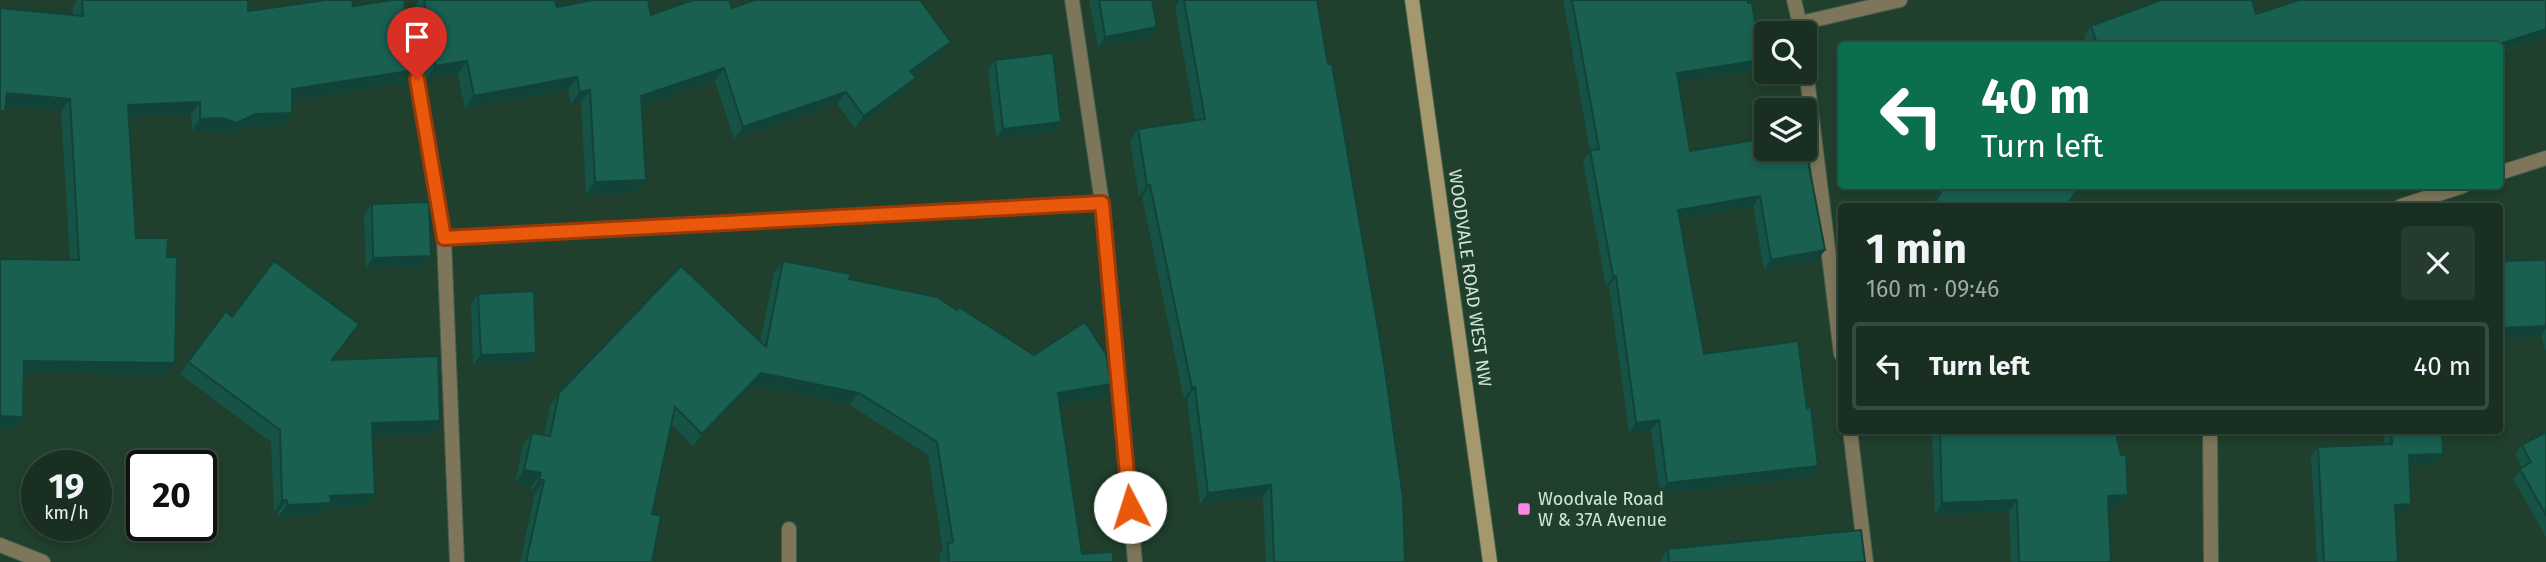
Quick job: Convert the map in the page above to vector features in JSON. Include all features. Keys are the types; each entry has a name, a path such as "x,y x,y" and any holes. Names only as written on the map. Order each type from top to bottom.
{"street":[{"path":"1072,0 1102,203 1135,562"},
{"name":"WOODVALE ROAD WEST NW","path":"1412,0 1490,562"},
{"path":"1794,0 1799,21"},
{"path":"1817,23 1900,0"},
{"path":"410,40 444,238 457,562"},
{"path":"1808,84 1838,330"},
{"path":"2503,172 2546,158"},
{"path":"2410,203 2454,189"},
{"path":"444,238 1102,203"},
{"path":"1851,434 1867,562"},
{"path":"2210,434 2211,562"},
{"path":"789,529 789,562"},
{"path":"0,545 44,562"}],"building":[{"path":"82,0 248,0 248,11 326,0 352,0 353,6 404,0 416,70 292,89 292,113 255,114 237,123 222,118 200,119 200,102 128,105 136,238 168,238 167,257 177,257 175,363 24,361 23,417 0,416 0,259 79,260 70,99 7,93 5,111 0,111 0,8 83,16"},
{"path":"424,0 555,0 557,7 593,0 648,0 651,15 693,0 729,0 732,8 755,0 920,0 951,42 910,71 916,78 864,116 846,92 743,127 724,68 641,96 646,180 595,182 590,90 580,92 577,77 474,96 467,61 435,66"},
{"path":"1099,0 1152,0 1157,27 1105,37"},
{"path":"1184,0 1317,0 1328,64 1332,64 1384,363 1403,498 1405,562 1274,562 1271,485 1208,493 1195,387 1192,388 1150,185 1147,186 1138,129 1205,119"},
{"path":"1572,0 1748,0 1748,3 1752,3 1755,21 1754,61 1677,73 1690,151 1754,140 1754,161 1808,161 1825,250 1771,260 1760,196 1678,210 1704,354 1798,341 1807,408 1811,407 1818,466 1667,483 1659,420 1636,423 1616,276 1613,276 1590,150 1599,149"},
{"path":"2161,0 2252,0 2256,14 2299,0 2546,0 2546,29 2503,43 2097,42 2091,26"},
{"path":"2503,43 2507,59 2503,60"},
{"path":"1053,53 1061,122 1003,129 995,60"},
{"path":"1942,189 2077,189 2069,203 1935,203"},
{"path":"429,202 431,256 373,258 372,204"},
{"path":"2546,260 2546,326 2503,328 2503,261"},
{"path":"274,261 359,324 332,360 438,356 440,421 372,423 375,494 330,496 331,503 287,505 287,500 282,500 280,430 188,362 226,311 232,317"},
{"path":"783,261 851,274 849,279 937,297 957,310 959,307 1034,355 1085,322 1106,354 1111,384 1058,393 1082,554 1113,552 1113,562 949,562 948,543 953,542 937,442 859,393 761,373 702,434 675,407 652,514 661,516 652,562 526,562 544,480 539,480 541,473 524,470 532,433 550,436 559,393 681,266 766,347"},
{"path":"534,291 536,353 481,355 478,294"},
{"path":"2546,432 2546,515 2520,469 2531,462 2522,445"},
{"path":"1940,434 2117,434 2121,455 2126,455 2128,495 2108,496 2111,562 2019,562 2017,500 1942,503"},
{"path":"2391,434 2442,434 2443,454 2409,455 2411,504 2395,505 2398,562 2324,562 2318,447 2392,444"},
{"path":"1861,530 1865,562 1669,562 1668,549"}],"place":[{"name":"Woodvale Road W & 37A Avenue","path":"1524,509"}],"route":[{"path":"417,79 444,238 1102,203 1130,507"}]}
